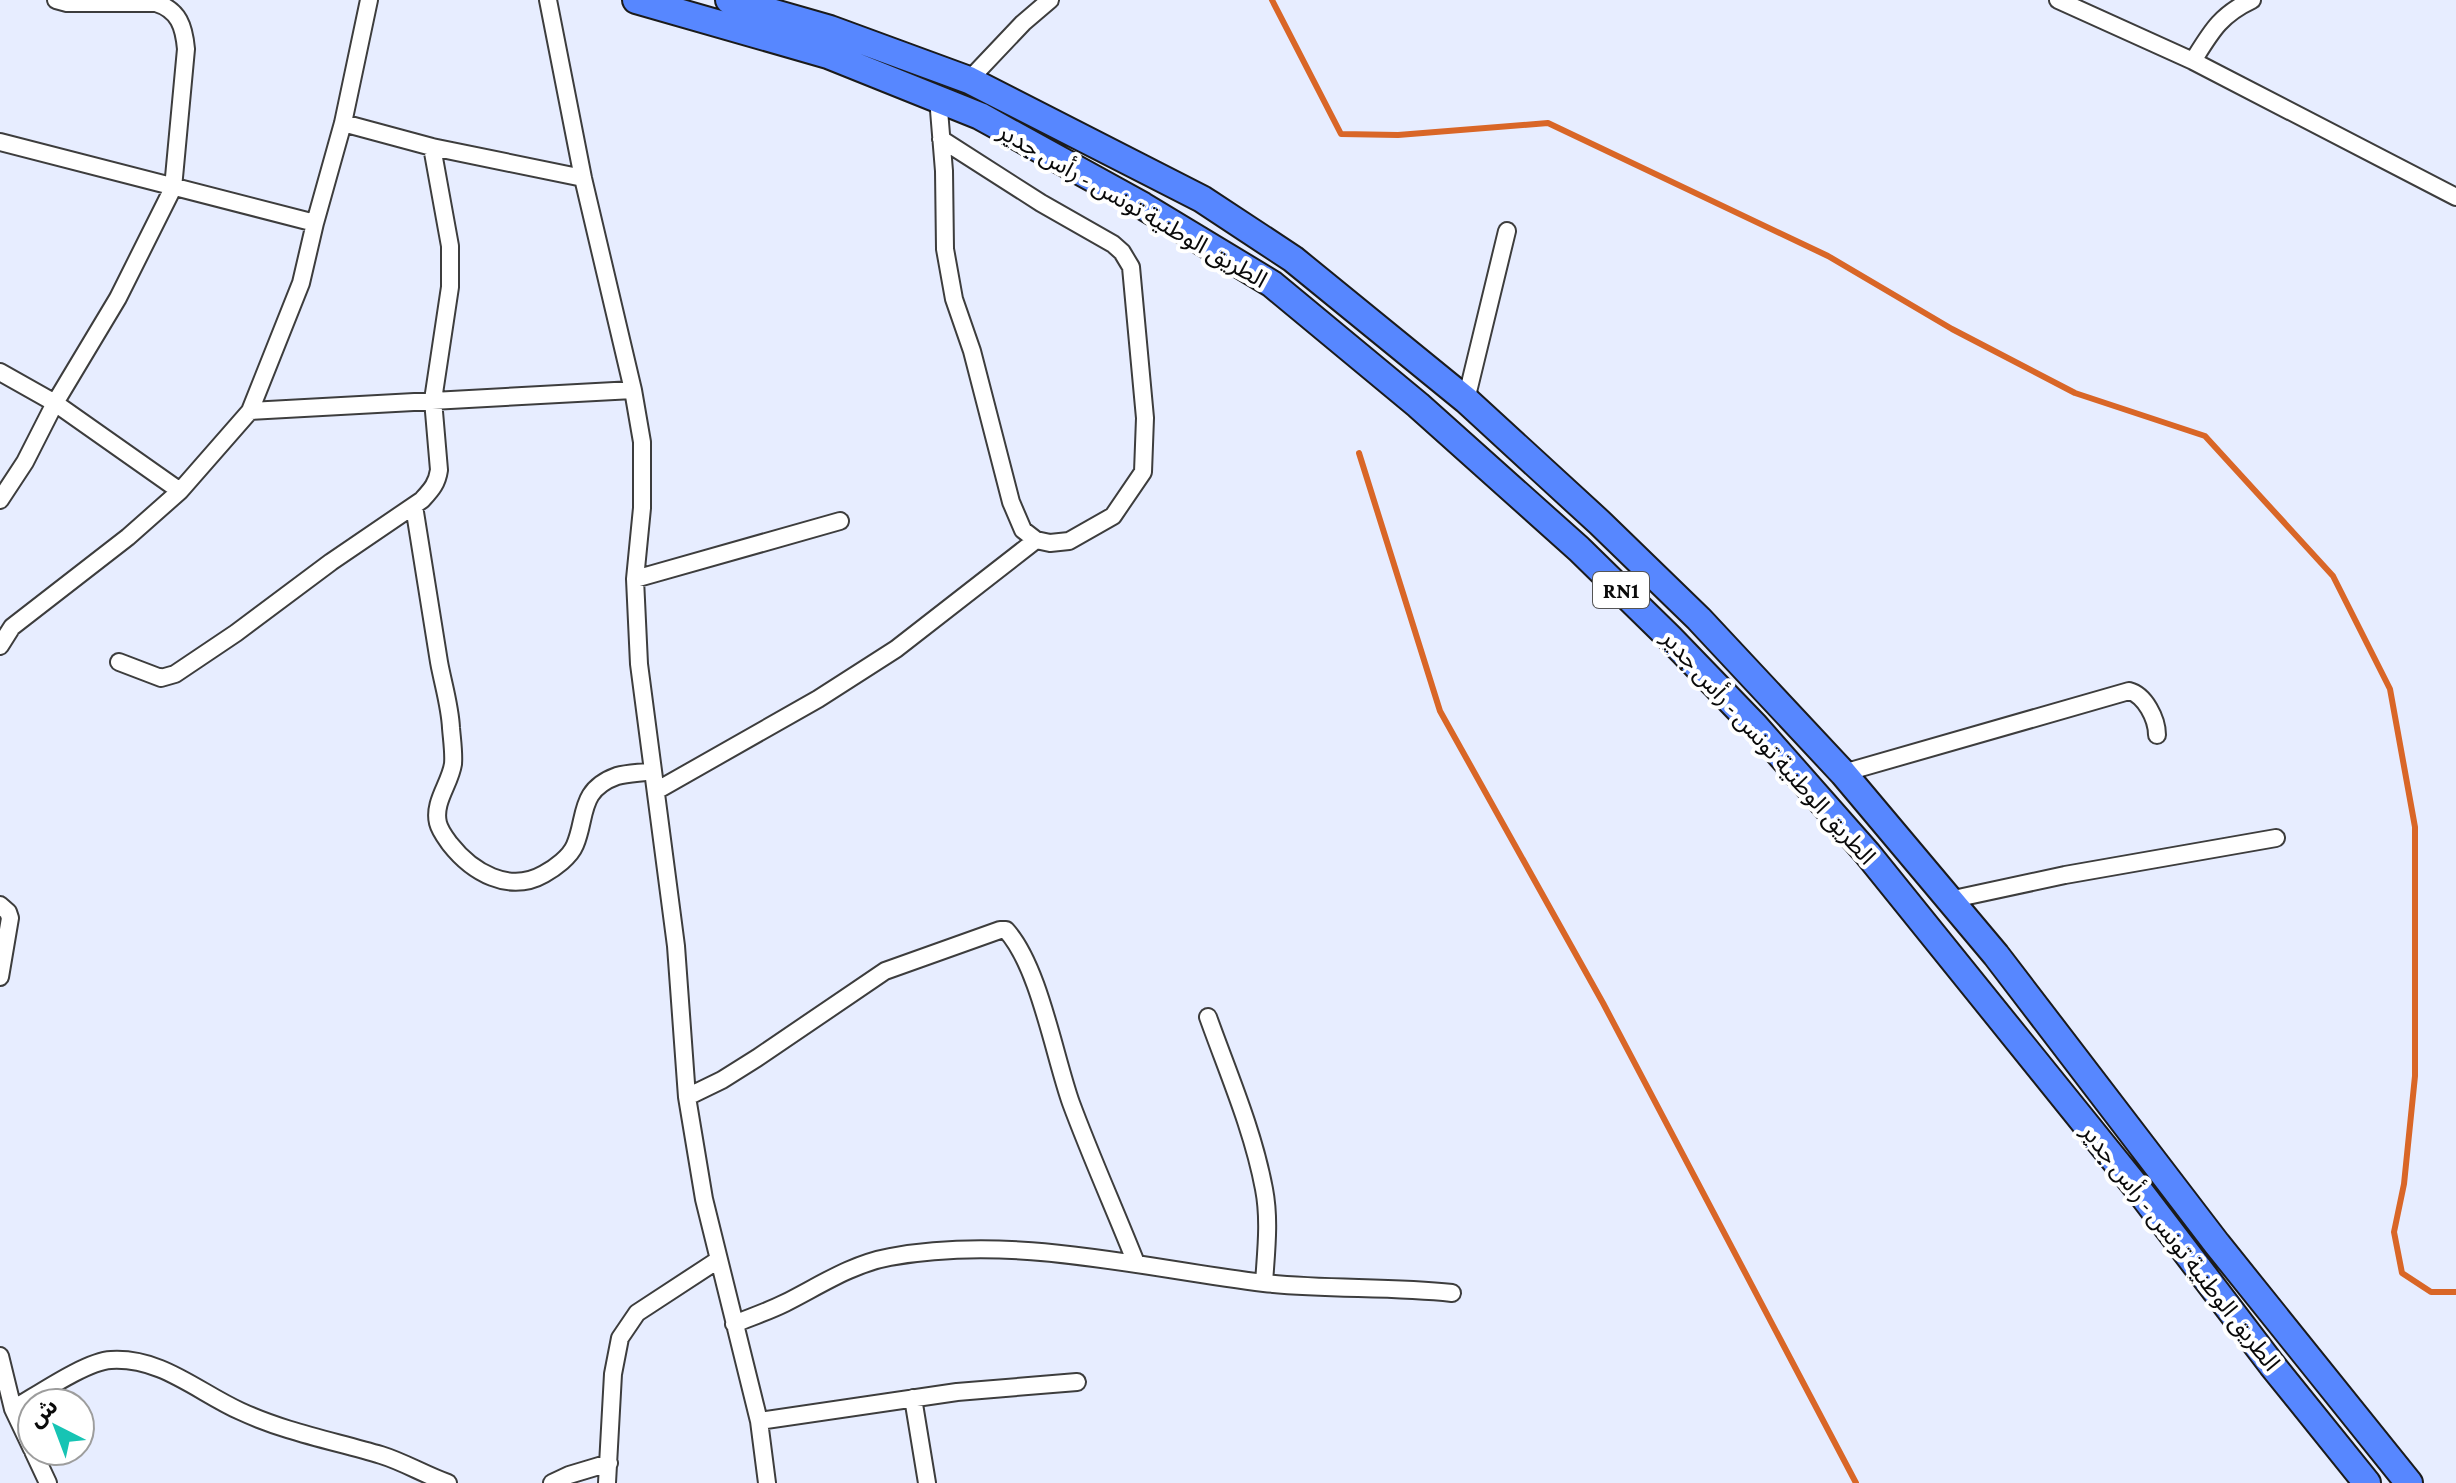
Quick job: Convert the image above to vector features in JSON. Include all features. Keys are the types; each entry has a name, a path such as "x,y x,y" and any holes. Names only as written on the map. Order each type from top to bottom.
{"main road":[{"name":"الطريق الوطنية تونس - رأس جدير","path":"636,0 828,55 980,116 1143,206 1272,284 1418,405 1579,549 1691,659 1867,853 1968,975 2367,1483"},
{"name":"الطريق الوطنية تونس - رأس جدير","path":"729,0 830,29 969,80 1202,199 1293,259 1466,400 1699,619 1843,773 1996,955 2217,1244 2409,1483"},
{"path":"1968,975 1996,955"}],"street":[{"path":"0,500 25,462 55,403 118,298 173,188 186,49 183,27 178,18 165,6 156,3 67,3 56,0"},
{"path":"0,646 6,624 128,537 180,491 250,411 301,283 343,123 369,0"},
{"path":"548,0 583,178 633,390 642,442 642,508 635,579 639,664 676,946 687,1097 704,1199 759,1421 767,1483"},
{"path":"969,80 1023,23 1050,0"},
{"path":"2058,0 2193,61 2456,197"},
{"path":"2193,61 2216,25 2228,13 2252,0"},
{"path":"938,98 945,249 954,299 972,351 1011,502 1023,530 1036,540 1050,543 1069,541 1113,516 1143,472 1145,418 1131,267 1113,244 1041,203 941,139"},
{"path":"343,123 432,147 583,178"},
{"path":"0,142 315,223"},
{"path":"119,662 161,678 175,674 414,506 433,488 438,479 433,400 450,287 450,246 432,147"},
{"path":"1466,400 1507,231"},
{"path":"0,372 55,403 180,491"},
{"path":"250,411 633,390"},
{"path":"414,506 451,715 453,764 437,820 457,854 489,877 518,883 532,880 554,868 571,851 584,806 599,787 618,776 653,771"},
{"path":"635,579 840,521"},
{"path":"656,791 818,699 896,649 1036,540"},
{"path":"1843,773 2129,691 2136,693 2148,708 2157,725 2157,735"},
{"path":"1949,900 2065,875 2276,838"},
{"path":"0,905 10,918 0,977"},
{"path":"687,1097 757,1058 885,971 1006,930 1018,947 1039,998 1071,1102 1136,1263"},
{"path":"1208,1017 1251,1139 1265,1191 1268,1228 1264,1283"},
{"path":"734,1324 783,1304 844,1271 888,1257 937,1251 1070,1254 1264,1283 1306,1287 1410,1288 1452,1293"},
{"path":"607,1483 613,1374 620,1338 637,1313 718,1260"},
{"path":"0,1356 16,1415"},
{"path":"13,1409 101,1361 132,1361 175,1374 241,1411 289,1429 405,1463 448,1483"},
{"path":"759,1421 957,1392 1077,1382"},
{"path":"913,1398 927,1483"},
{"path":"552,1483 609,1463"}],"waterway":[{"path":"1272,0 1341,134 1398,135 1548,123 1828,256 1952,329 2075,393 2205,436 2333,576 2390,689 2415,827 2415,1076 2404,1184 2394,1232 2402,1273 2431,1292 2456,1292"},
{"path":"1359,453 1440,711 1603,1003 1856,1483"}]}
